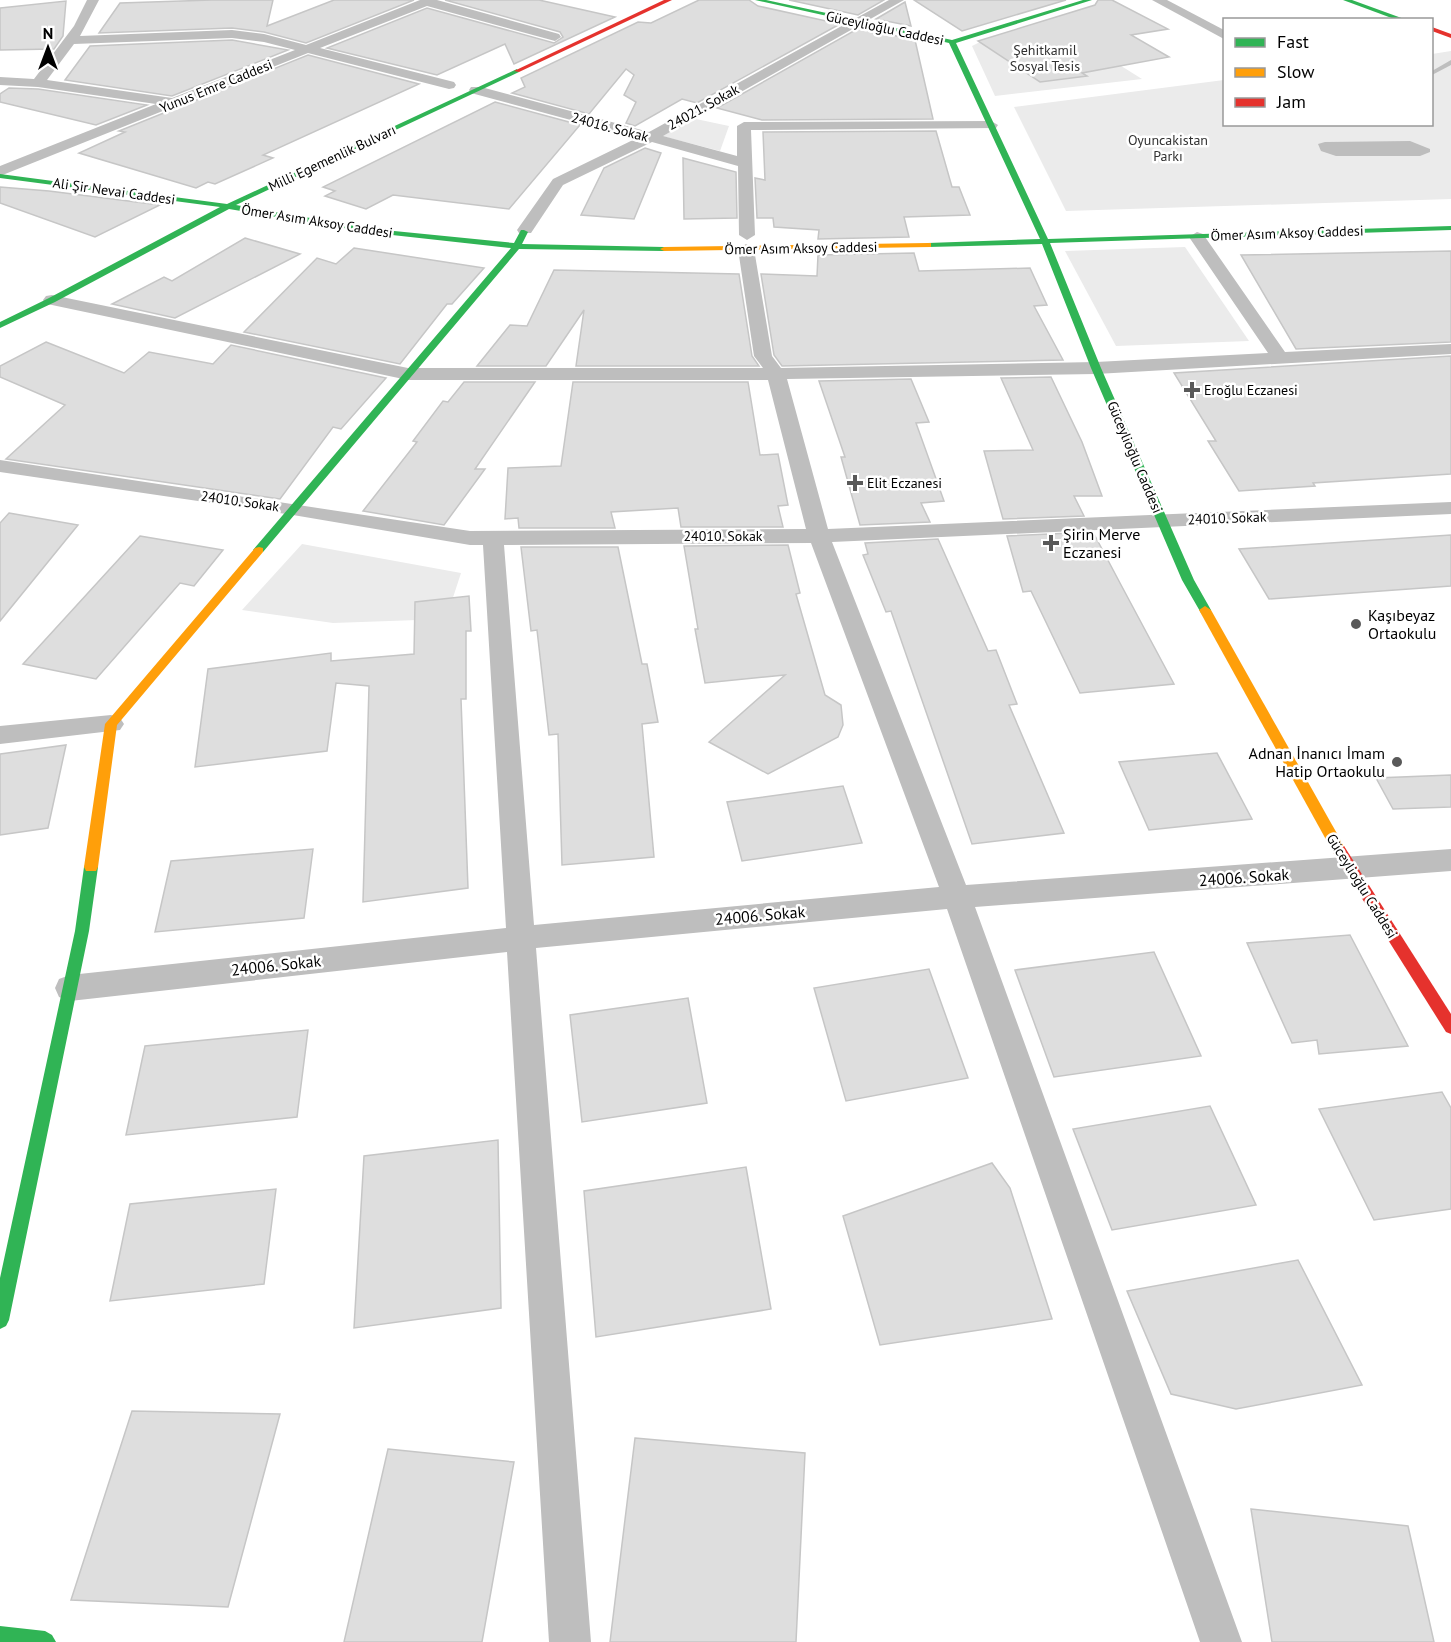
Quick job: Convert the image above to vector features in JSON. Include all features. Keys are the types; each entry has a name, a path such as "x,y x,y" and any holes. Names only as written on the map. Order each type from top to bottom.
{"street":[{"path":"38,83 80,27 93,0"},
{"name":"Milli Egemenlik Bulvarı","path":"0,325 52,300 228,206 669,0"},
{"name":"Güceylioğlu Caddesi","path":"758,0 952,42 992,125 1035,225 1045,242 1096,368 1188,580 1350,870 1451,1027"},
{"name":"24021. Sokak","path":"519,230 558,182 649,138 898,0"},
{"path":"952,42 1089,0"},
{"path":"1158,0 1223,34"},
{"path":"429,1 560,35"},
{"name":"Yunus Emre Caddesi","path":"0,171 429,1"},
{"path":"1352,1 1399,18"},
{"path":"392,3 412,8"},
{"path":"1433,30 1451,36"},
{"path":"70,40 232,34 311,48 454,83"},
{"path":"535,46 560,35"},
{"path":"0,81 38,83 174,102"},
{"path":"428,95 454,83"},
{"name":"24016. Sokak","path":"476,90 745,163"},
{"path":"694,112 714,118"},
{"path":"992,125 739,124 745,163 747,242 763,356 776,374 819,536 957,897 1221,1642"},
{"name":"Ali Şir Nevai Caddesi","path":"0,176 228,206"},
{"path":"178,212 219,193"},
{"name":"Ömer Asım Aksoy Caddesi","path":"228,206 266,206 344,212"},
{"name":"Ömer Asım Aksoy Caddesi","path":"228,206 374,231 517,246 747,242 1045,242 1451,228"},
{"path":"0,1320 82,931 111,724 517,246 519,230 546,231"},
{"name":"Ömer Asım Aksoy Caddesi","path":"681,235 747,242 845,232"},
{"path":"1197,237 1280,358"},
{"path":"52,300 408,374 776,374 1096,368 1451,349"},
{"name":"24010. Sokak","path":"3,471 293,509 470,538 819,536 1451,508"},
{"path":"493,538 570,1642"},
{"path":"0,735 111,724"},
{"name":"24006. Sokak","path":"70,988 521,937 957,897 1350,870 1451,860"},
{"path":"0,1637 45,1642"}],"lane":[{"path":"1433,72 1451,62"}],"green space":[{"name":"Şehitkamil Sosyal Tesis","path":"1051,22 1142,79 995,96 972,46"},
{"name":"Oyuncakistan Parkı","path":"1451,51 1451,199 1066,211 1014,107 1223,80 1223,126 1433,126 1433,54"},
{"path":"696,119 729,126 720,151 662,136"},
{"path":"1185,247 1249,341 1116,346 1065,251"},
{"path":"302,544 461,573 446,619 333,623 242,610"}],"shaded area":[{"path":"1410,141 1430,149 1430,152 1420,156 1336,156 1321,151 1318,144 1325,142"}],"building":[{"path":"273,0 267,26 334,0 414,0 306,43 264,32 232,28 99,33 120,3"},
{"path":"445,0 539,0 615,17 514,64 505,44 437,75 327,48 427,8 554,43 563,37 560,32"},
{"path":"699,0 749,0 758,6 840,24 697,103 682,99 635,126 626,123 636,102 624,95 634,75 626,69 589,114 512,93 525,87 521,78 638,22 651,23"},
{"path":"789,0 884,0 858,15"},
{"path":"914,0 1066,0 962,31"},
{"path":"1098,0 1112,0 1168,29 1131,35 1169,57 1082,73 1087,76 1040,82 978,41 1095,5"},
{"path":"66,1 63,36 54,49 0,50 0,8"},
{"path":"905,2 911,26 876,19"},
{"path":"859,28 915,40 933,119 762,120 717,108"},
{"path":"232,40 288,50 172,96 65,80 90,46"},
{"path":"308,55 419,84 263,155 273,158 215,184 208,182 196,188 79,153 125,132 119,131"},
{"path":"9,88 38,89 147,105 96,125 0,102 0,94"},
{"path":"495,102 580,125 509,209 393,195 366,209 325,196 335,191 323,187"},
{"path":"936,131 952,187 959,187 970,215 904,217 909,237 818,239 819,230 774,227 773,218 757,218 755,178 765,180 763,132"},
{"path":"645,148 661,153 634,219 581,215 604,168"},
{"path":"683,158 736,172 737,218 684,219"},
{"path":"0,187 160,205 95,237 0,203"},
{"path":"245,238 300,254 175,318 112,304 164,277 172,281"},
{"path":"354,248 484,268 452,304 447,304 400,364 244,332 317,258 336,264"},
{"path":"1451,251 1451,342 1296,349 1241,255"},
{"path":"914,253 919,271 1030,268 1047,305 1034,306 1063,360 782,366 774,355 761,274 817,276 818,255"},
{"path":"554,270 739,274 752,356 759,366 576,366 584,310 546,366 477,366 510,325 527,326"},
{"path":"46,342 124,373 149,352 213,364 231,345 386,378 341,429 333,427 280,499 6,459 65,405 0,377 0,366"},
{"path":"1451,356 1451,474 1313,483 1315,486 1239,491 1208,441 1216,441 1174,373"},
{"path":"1051,377 1082,442 1102,496 1074,496 1084,516 1003,519 984,451 1033,450 1001,378"},
{"path":"911,379 929,422 916,423 944,501 921,503 930,522 860,525 841,457 845,457 819,381"},
{"path":"464,382 535,382 475,469 485,469 444,525 363,511 417,442 413,441 443,401 448,402"},
{"path":"573,382 748,382 760,455 778,454 788,505 778,506 783,527 681,527 678,508 611,512 615,528 519,528 518,518 505,519 508,468 561,466"},
{"path":"9,513 78,525 0,621 0,523"},
{"path":"1093,532 1174,684 1080,693 1031,591 1023,592 1007,536"},
{"path":"1451,535 1451,586 1269,599 1239,549"},
{"path":"140,536 223,550 194,586 180,583 96,679 23,664"},
{"path":"938,539 988,651 996,650 1017,704 1009,705 1064,833 972,844 891,611 886,612 863,555 868,554 865,543"},
{"path":"788,545 800,593 796,594 825,695 841,705 843,725 838,737 768,774 709,742 785,675 705,683 684,546"},
{"path":"521,547 618,547 642,664 647,664 658,722 642,724 654,857 562,865 558,734 549,735 537,630 531,631"},
{"path":"469,596 471,631 466,631 466,699 461,699 468,888 363,902 369,686 336,683 327,751 195,767 208,669 331,653 331,661 414,654 415,602"},
{"path":"66,745 48,828 0,835 0,754"},
{"path":"1217,753 1252,819 1149,830 1119,762"},
{"path":"1451,775 1451,807 1393,809 1376,778"},
{"path":"843,786 862,843 742,861 727,802"},
{"path":"313,849 304,918 155,932 171,861"},
{"path":"1350,935 1408,1046 1319,1054 1317,1040 1292,1043 1247,943"},
{"path":"1154,952 1201,1056 1054,1077 1015,970"},
{"path":"929,969 968,1078 846,1101 814,988"},
{"path":"688,998 707,1103 582,1122 570,1015"},
{"path":"308,1030 297,1117 126,1135 145,1046"},
{"path":"1442,1092 1451,1108 1451,1209 1374,1220 1319,1109"},
{"path":"1210,1106 1256,1205 1112,1230 1073,1129"},
{"path":"498,1140 501,1308 354,1328 364,1156"},
{"path":"992,1163 1010,1188 1052,1319 880,1345 843,1216"},
{"path":"746,1167 771,1309 596,1337 584,1191"},
{"path":"276,1189 264,1284 110,1301 130,1204"},
{"path":"1298,1260 1362,1385 1236,1409 1171,1394 1127,1291"},
{"path":"132,1411 280,1414 228,1607 71,1600"},
{"path":"635,1438 805,1453 796,1642 610,1642"},
{"path":"388,1449 514,1462 482,1642 344,1642"},
{"path":"1251,1509 1408,1526 1434,1642 1272,1642"}],"traffic: fast":[{"path":"758,0 952,42 1045,242 1096,368 1188,580 1205,610"},
{"path":"952,42 1089,0"},
{"path":"1346,0 1398,18"},
{"path":"0,325 52,300 228,206 517,71"},
{"path":"0,176 228,206 374,231 517,246 664,249"},
{"path":"928,245 1451,228"},
{"path":"259,550 517,246 524,232"},
{"path":"0,1320 82,931 91,867"},
{"path":"0,1637 45,1642"}],"traffic: slow":[{"path":"664,249 928,245"},
{"path":"91,867 111,724 259,550"},
{"path":"1205,610 1339,850"}],"traffic: jam":[{"path":"517,71 669,0"},
{"path":"1433,29 1451,36"},
{"path":"1339,850 1451,1027"}],"place":[{"name":"Eroğlu Eczanesi","path":"1192,390"},
{"name":"Elit Eczanesi","path":"855,483"},
{"name":"Şirin Merve Eczanesi","path":"1051,543"},
{"name":"Kaşıbeyaz Ortaokulu","path":"1356,624"},
{"name":"Adnan İnanıcı İmam Hatip Ortaokulu","path":"1397,762"}]}
